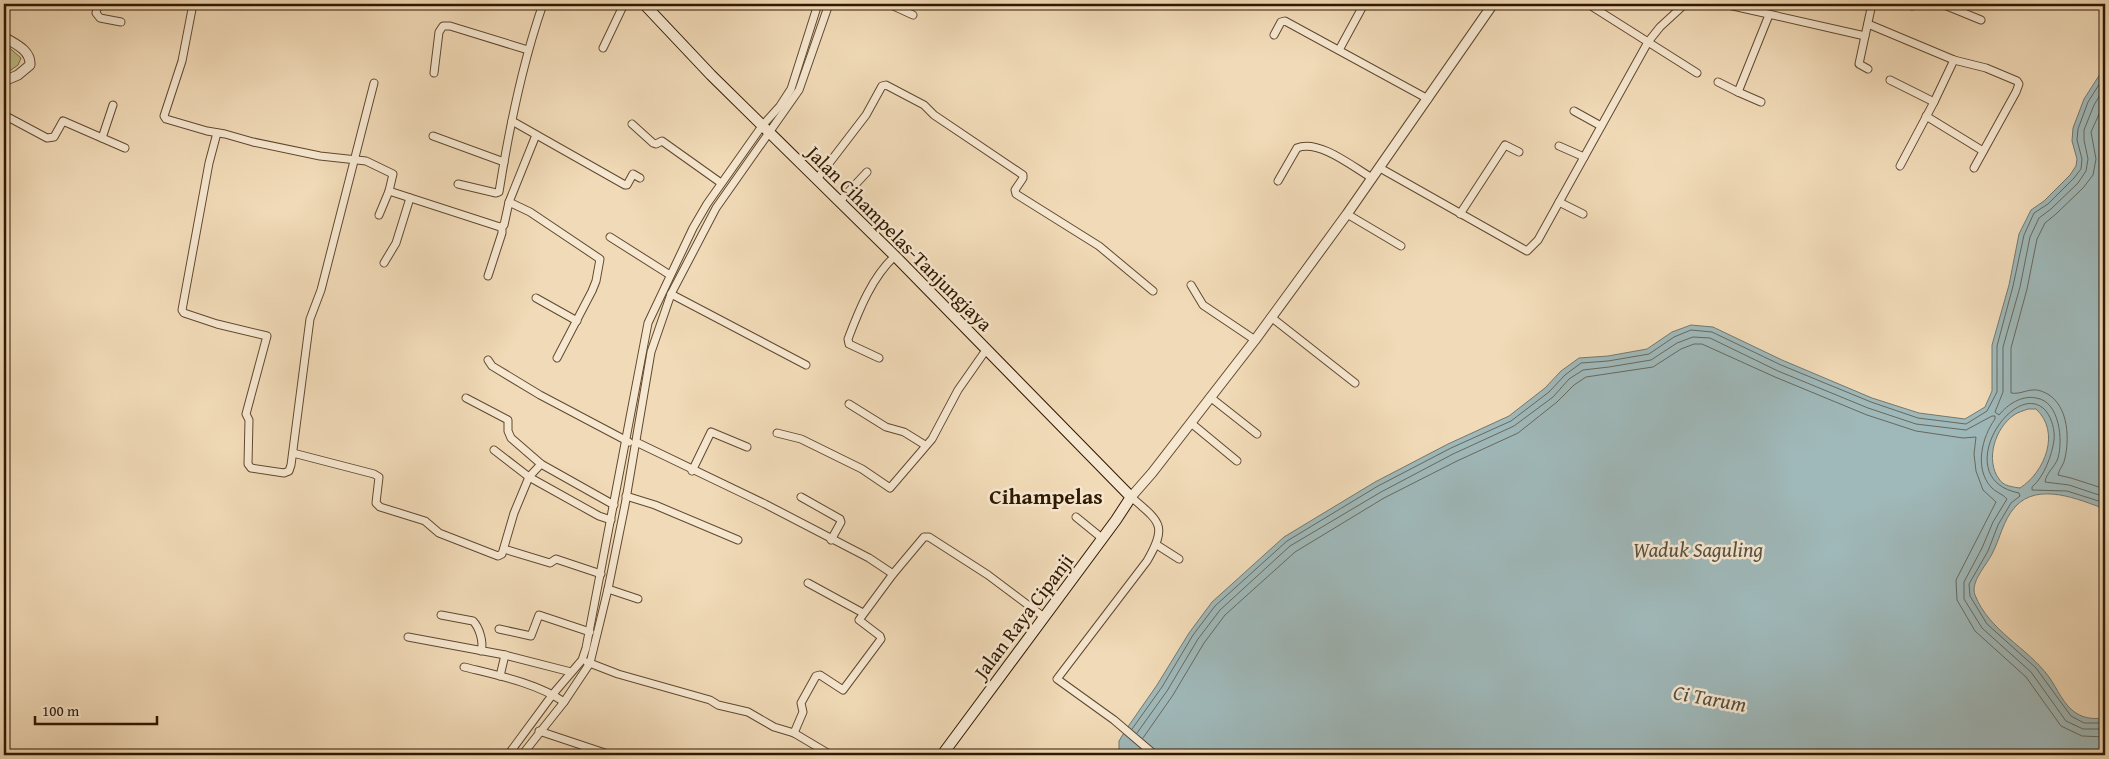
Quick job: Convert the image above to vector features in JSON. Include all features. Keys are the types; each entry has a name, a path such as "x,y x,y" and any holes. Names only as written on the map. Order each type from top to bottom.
{"main road":[{"name":"Jalan Cihampelas-Tanjungjaya","path":"644,4 766,130 895,256 1131,497"},
{"name":"Jalan Raya Cipanji","path":"942,755 1103,538 1131,497"}],"street":[{"path":"98,4 96,13 100,18 121,22"},
{"path":"193,4 182,61 164,116 169,120 320,156 366,161 393,174 389,191 379,215"},
{"path":"458,184 498,193 528,50 542,4"},
{"path":"603,48 624,4"},
{"path":"508,755 553,694 582,660 590,632 614,505 631,442 650,352 653,324 671,294 697,230 728,189 794,82 818,4"},
{"path":"522,755 539,731 564,702 590,663 608,589 626,496 631,442 653,324 670,275 722,184 799,90 829,4"},
{"path":"889,4 914,15"},
{"path":"1339,50 1364,4"},
{"path":"1155,755 1114,720 1058,679 1147,562 1157,544 1158,521 1131,497 1191,423 1272,317 1380,168 1493,4"},
{"path":"1588,4 1697,73"},
{"path":"1380,168 1527,251 1534,246 1648,42 1660,27 1685,4"},
{"path":"1724,4 1865,36"},
{"path":"1868,69 1859,64 1872,4"},
{"path":"1942,4 1981,20"},
{"path":"1738,92 1769,15"},
{"path":"1274,36 1281,22 1284,21 1428,99"},
{"path":"1868,24 1954,60 1986,68 2017,81 2016,92 1974,168"},
{"path":"434,73 439,32 442,26 459,29 528,50"},
{"path":"4,37 26,52 30,59 30,65 24,71 4,80"},
{"path":"1900,166 1954,60"},
{"path":"1890,80 1934,102"},
{"path":"1718,82 1761,102"},
{"path":"217,132 209,163 182,310 184,313 217,324 266,336 246,414 249,420 248,464 251,468 284,473 289,471 293,453 310,319 321,290 374,83"},
{"path":"818,179 866,115 882,86 886,85 924,105 934,115 1023,174 1023,178 1015,190 1016,194 1099,246 1153,291"},
{"path":"102,138 113,105"},
{"path":"1574,110 1601,126"},
{"path":"4,115 47,138 54,137 64,121 125,148"},
{"path":"1926,116 1983,151"},
{"path":"512,121 624,186 627,185 633,174 640,178"},
{"path":"632,124 653,143 656,144 662,140 722,184"},
{"path":"488,276 502,233 509,202 536,134"},
{"path":"433,136 504,162"},
{"path":"1460,214 1505,144 1519,152"},
{"path":"1278,180 1297,148 1306,145 1322,148 1372,178"},
{"path":"1559,146 1584,157"},
{"path":"840,201 867,172"},
{"path":"389,191 502,227"},
{"path":"384,263 396,243 410,198"},
{"path":"509,202 530,212 600,259 596,281 557,358"},
{"path":"1559,202 1583,214"},
{"path":"1347,214 1401,246"},
{"path":"610,238 670,275"},
{"path":"880,358 849,344 848,339 876,279 887,263 895,256"},
{"path":"1191,285 1203,305 1255,340"},
{"path":"671,294 806,365"},
{"path":"536,298 576,321"},
{"path":"1272,317 1355,383"},
{"path":"777,432 801,440 862,469 890,488 932,439 958,390 986,350"},
{"path":"488,360 492,366 540,395 631,442 765,504 831,540 869,558 893,574"},
{"path":"1210,397 1257,434"},
{"path":"466,398 508,420 508,431 511,438 541,464 614,505"},
{"path":"849,404 886,427 904,432 926,445"},
{"path":"1191,423 1237,461"},
{"path":"692,471 710,432 747,447"},
{"path":"494,450 529,477 599,516 612,520"},
{"path":"293,453 374,474 379,477 376,503 380,508 425,521 439,533 498,556 502,554 504,549 514,513 529,477 541,464"},
{"path":"626,496 655,505 738,540"},
{"path":"801,497 840,519 841,522 831,540"},
{"path":"1076,517 1103,538"},
{"path":"794,733 803,712 801,703 816,676 820,675 843,690 881,639 880,636 859,621 863,612 923,537 929,537 988,575 1044,617"},
{"path":"1157,544 1178,560"},
{"path":"504,549 550,563 556,559 601,574"},
{"path":"808,583 863,612"},
{"path":"608,589 638,599"},
{"path":"441,615 473,621 476,624 483,644 481,651"},
{"path":"499,629 531,636 539,615 590,632"},
{"path":"408,637 505,655 571,672"},
{"path":"500,676 505,655"},
{"path":"582,660 618,674 710,700 718,706 748,712 774,727 794,733 831,755"},
{"path":"464,667 500,676 553,694 564,702"},
{"path":"539,731 611,755"}],"shaded area":[{"path":"4,43 21,58 18,65 4,75"}],"water":[{"name":"Waduk Saguling","path":"2105,69 2105,509 2084,501 2059,495 2035,495 2024,499 2007,518 1992,554 1979,574 1974,590 1981,608 1989,619 2040,666 2072,710 2086,717 2105,718 2105,755 1119,755 1119,741 1125,731 1157,685 1189,633 1212,602 1284,537 1375,482 1448,444 1509,416 1579,358 1608,356 1647,349 1672,332 1691,325 1713,327 1782,360 1872,398 1919,413 1965,419 1985,407 1992,391 1992,345 2009,285 2019,234 2031,210 2044,201 2070,175 2076,166 2077,159 2072,141 2073,128 2084,99","holes":["2028,409 2036,409 2044,418 2048,429 2047,451 2043,462 2029,481 2020,488 2008,486 1999,479 1993,463 1994,445 1997,436 2007,421 2014,415"]}],"district":[{"name":"Cihampelas","path":"1046,496"}],"water label":[{"name":"Ci Tarum","path":"1710,698"}]}
